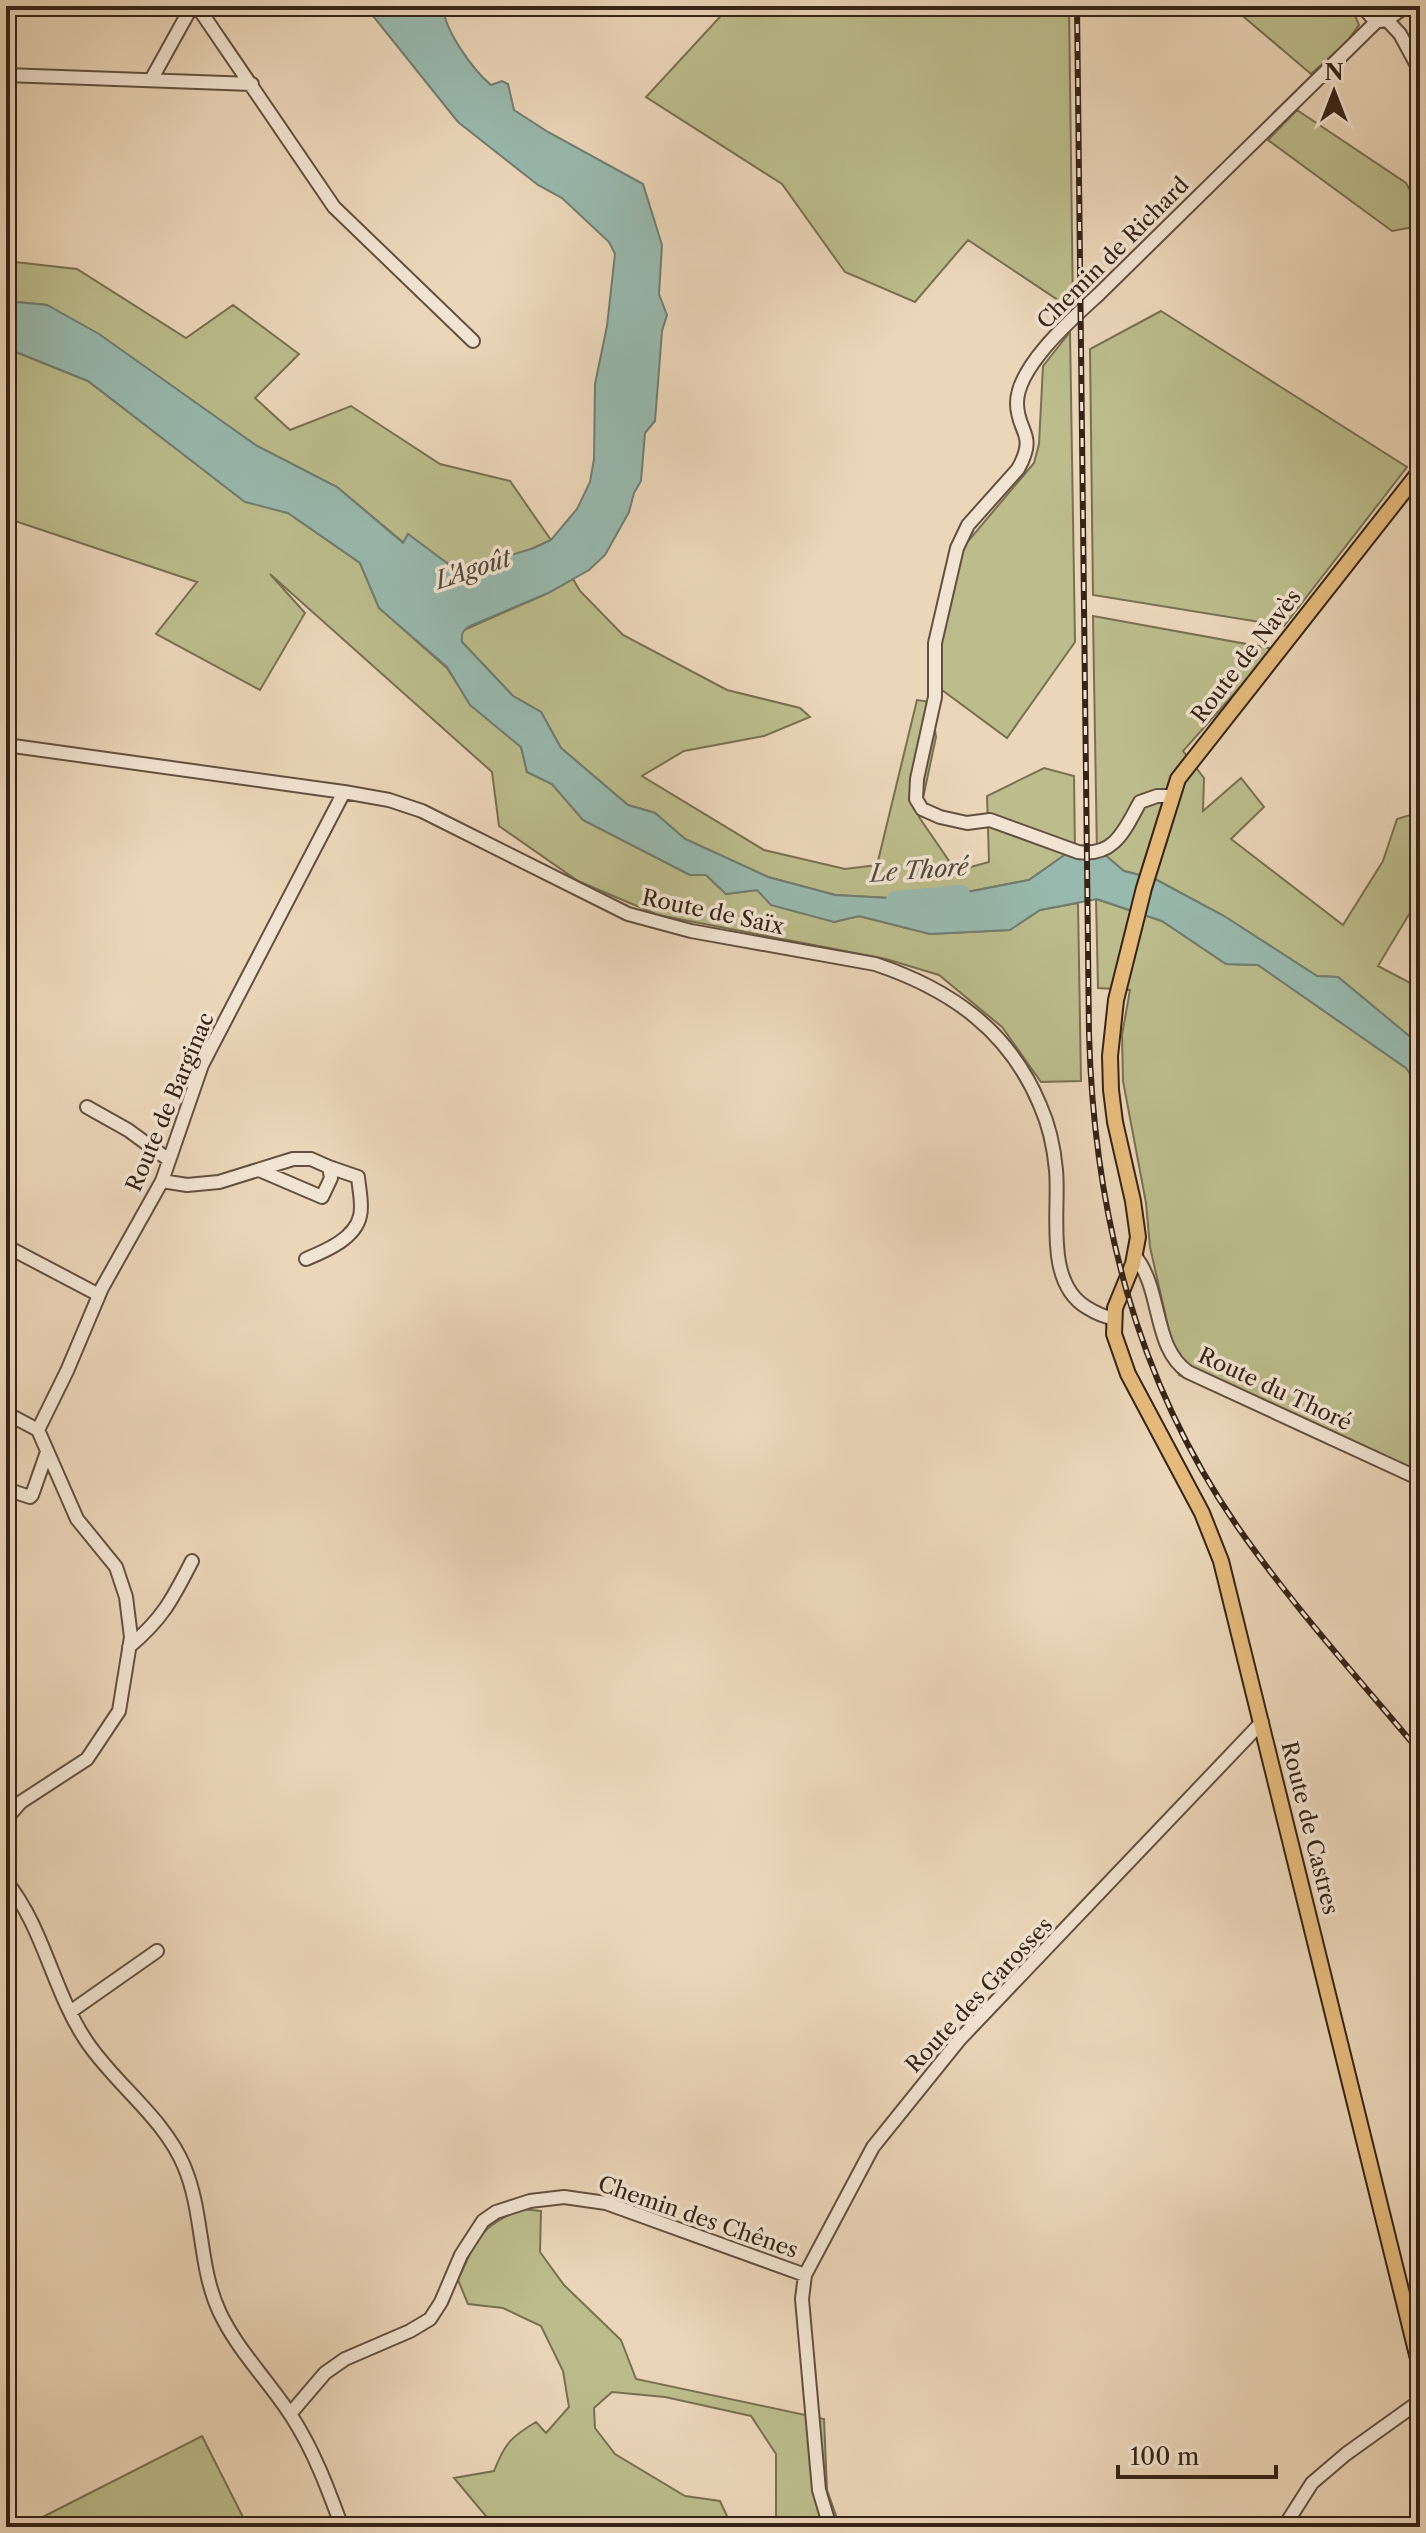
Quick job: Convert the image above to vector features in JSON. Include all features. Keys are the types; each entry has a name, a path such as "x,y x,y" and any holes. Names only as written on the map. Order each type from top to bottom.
{"main road":[{"name":"Route de Navès","path":"1113,1318 1135,1256 1136,1222 1115,1122 1110,1056 1115,1009 1144,888 1178,779 1420,471"},
{"name":"Route de Castres","path":"1113,1318 1114,1334 1124,1366 1202,1513 1221,1561 1420,2367"}],"street":[{"path":"151,80 194,6 252,84 334,207 473,341"},
{"path":"1362,6 1400,34 1420,71"},
{"path":"1381,21 1406,6"},
{"name":"Chemin de Richard","path":"1172,796 1157,796 1140,802 1121,837 1107,848 1090,854 990,820 967,823 922,809 916,799 917,779 935,697 935,643 961,536 1018,469 1027,451 1026,433 1017,399 1024,378 1060,329 1381,21"},
{"path":"6,75 252,84"},
{"name":"Route de Saïx","path":"6,745 389,800 422,811 628,914 691,931 875,964 918,980 953,999 990,1029 1019,1064 1046,1119 1054,1154 1058,1191 1058,1253 1062,1275 1080,1303 1113,1318"},
{"name":"Route de Barginac","path":"38,1430 99,1295 162,1181 202,1065 344,792"},
{"path":"87,1107 128,1130 169,1160"},
{"path":"162,1181 187,1185 219,1182 293,1159 311,1159 358,1177 360,1217 348,1236 306,1259"},
{"path":"259,1170 322,1197 331,1178 329,1167"},
{"path":"6,1246 99,1295"},
{"name":"Route du Thoré","path":"1135,1256 1152,1284 1168,1348 1179,1366 1420,1479"},
{"path":"6,1413 38,1430 77,1519 116,1567 126,1597 131,1637 119,1711 87,1759 21,1802 6,1819"},
{"path":"6,1489 30,1497 47,1452"},
{"path":"129,1647 155,1625 192,1561"},
{"name":"Route des Garosses","path":"830,2527 819,2490 802,2299 805,2275 873,2147 960,2039 1262,1722"},
{"path":"6,1881 21,1900 70,2012 88,2043 174,2147 190,2183 217,2307 240,2348 303,2435 342,2527"},
{"path":"70,2012 157,1951"},
{"name":"Chemin des Chênes","path":"290,2414 325,2373 345,2359 430,2319 441,2302 461,2255 483,2221 496,2212 530,2201 564,2197 606,2203 805,2275"},
{"path":"1284,2527 1312,2483 1346,2454 1420,2401"}],"green space":[{"path":"730,6 1069,6 1073,310 968,240 915,302 845,272 782,184 646,97"},
{"path":"1231,6 1351,6 1359,25 1346,43 1311,74"},
{"path":"1297,110 1406,183 1420,208 1420,226 1392,231 1268,140"},
{"path":"6,261 77,269 186,338 233,305 299,354 255,398 290,430 351,406 440,464 510,481 551,540 500,560 459,567 433,554 408,534 404,543 337,487 257,446 47,305 6,301"},
{"path":"1161,311 1407,467 1284,626 1093,595 1090,349"},
{"path":"1070,332 1075,642 1007,738 942,690 942,640 964,546 1034,463 1039,444 1043,366"},
{"path":"6,348 88,381 245,501 288,513 360,563 379,608 447,668 471,705 521,747 527,772 552,784 583,820 690,875 706,875 726,894 757,890 834,922 859,916 930,934 1009,930 1040,910 1078,903 1081,1081 1041,1082 1002,1027 939,975 886,959 658,915 578,881 499,826 492,772 270,574 305,613 260,690 156,634 197,582 6,518"},
{"path":"573,579 580,591 623,635 727,690 800,708 810,717 764,736 684,751 642,776 764,850 845,869 877,865 917,700 931,702 936,737 919,817 956,871 989,862 987,796 1044,768 1074,776 1075,854 1066,854 1029,880 926,900 835,895 768,877 685,839 655,813 628,805 561,748 541,712 513,696 462,642 464,630"},
{"path":"1093,616 1274,649 1183,751 1204,778 1203,811 1241,778 1264,807 1231,839 1343,925 1383,861 1397,819 1420,812 1420,896 1378,966 1420,988 1420,1045 1338,977 1317,976 1224,916 1155,879 1124,871 1105,855 1097,855"},
{"path":"1096,899 1162,921 1226,964 1258,965 1406,1068 1420,1087 1420,1482 1179,1375 1150,1247 1146,1203 1123,1081 1122,1035 1130,990 1098,988"},
{"path":"521,2209 541,2211 540,2252 564,2285 621,2340 636,2379 824,2419 827,2490 840,2527 776,2527 776,2454 751,2416 665,2397 612,2392 594,2408 595,2428 615,2454 685,2496 720,2501 732,2527 495,2527 454,2478 494,2471 506,2447 515,2437 536,2422 546,2433 569,2407 563,2371 541,2326 503,2308 468,2304 458,2280 480,2236 496,2222"},
{"path":"202,2436 248,2527 23,2527"}],"water":[{"name":"L'Agoût","path":"365,6 443,6 454,38 476,70 491,85 502,81 508,84 514,110 643,184 662,245 659,294 667,315 662,331 655,421 645,433 641,481 629,512 605,555 589,570 548,593 470,626 462,634 462,642 513,696 541,712 561,748 628,805 655,813 685,839 768,877 835,895 926,900 1029,880 1066,854 1105,855 1124,871 1155,879 1224,916 1317,976 1338,977 1420,1045 1420,1087 1406,1068 1258,965 1226,964 1162,921 1097,899 1040,910 1010,930 930,934 859,916 834,922 771,905 757,890 726,894 706,875 690,875 583,820 552,784 527,772 521,747 470,705 447,667 379,608 360,563 288,513 245,502 88,381 6,348 6,301 47,305 99,334 257,446 337,487 403,543 408,534 451,566 472,567 551,540 577,509 590,482 594,459 595,384 607,326 615,254 609,242 562,198 538,185 458,122"}],"waterway":[{"name":"Le Thoré","path":"895,900 961,894"}],"railway":[{"path":"1077,6 1089,1034 1100,1165 1111,1228 1147,1352 1172,1412 1202,1470 1237,1526 1280,1584 1420,1752"}]}
